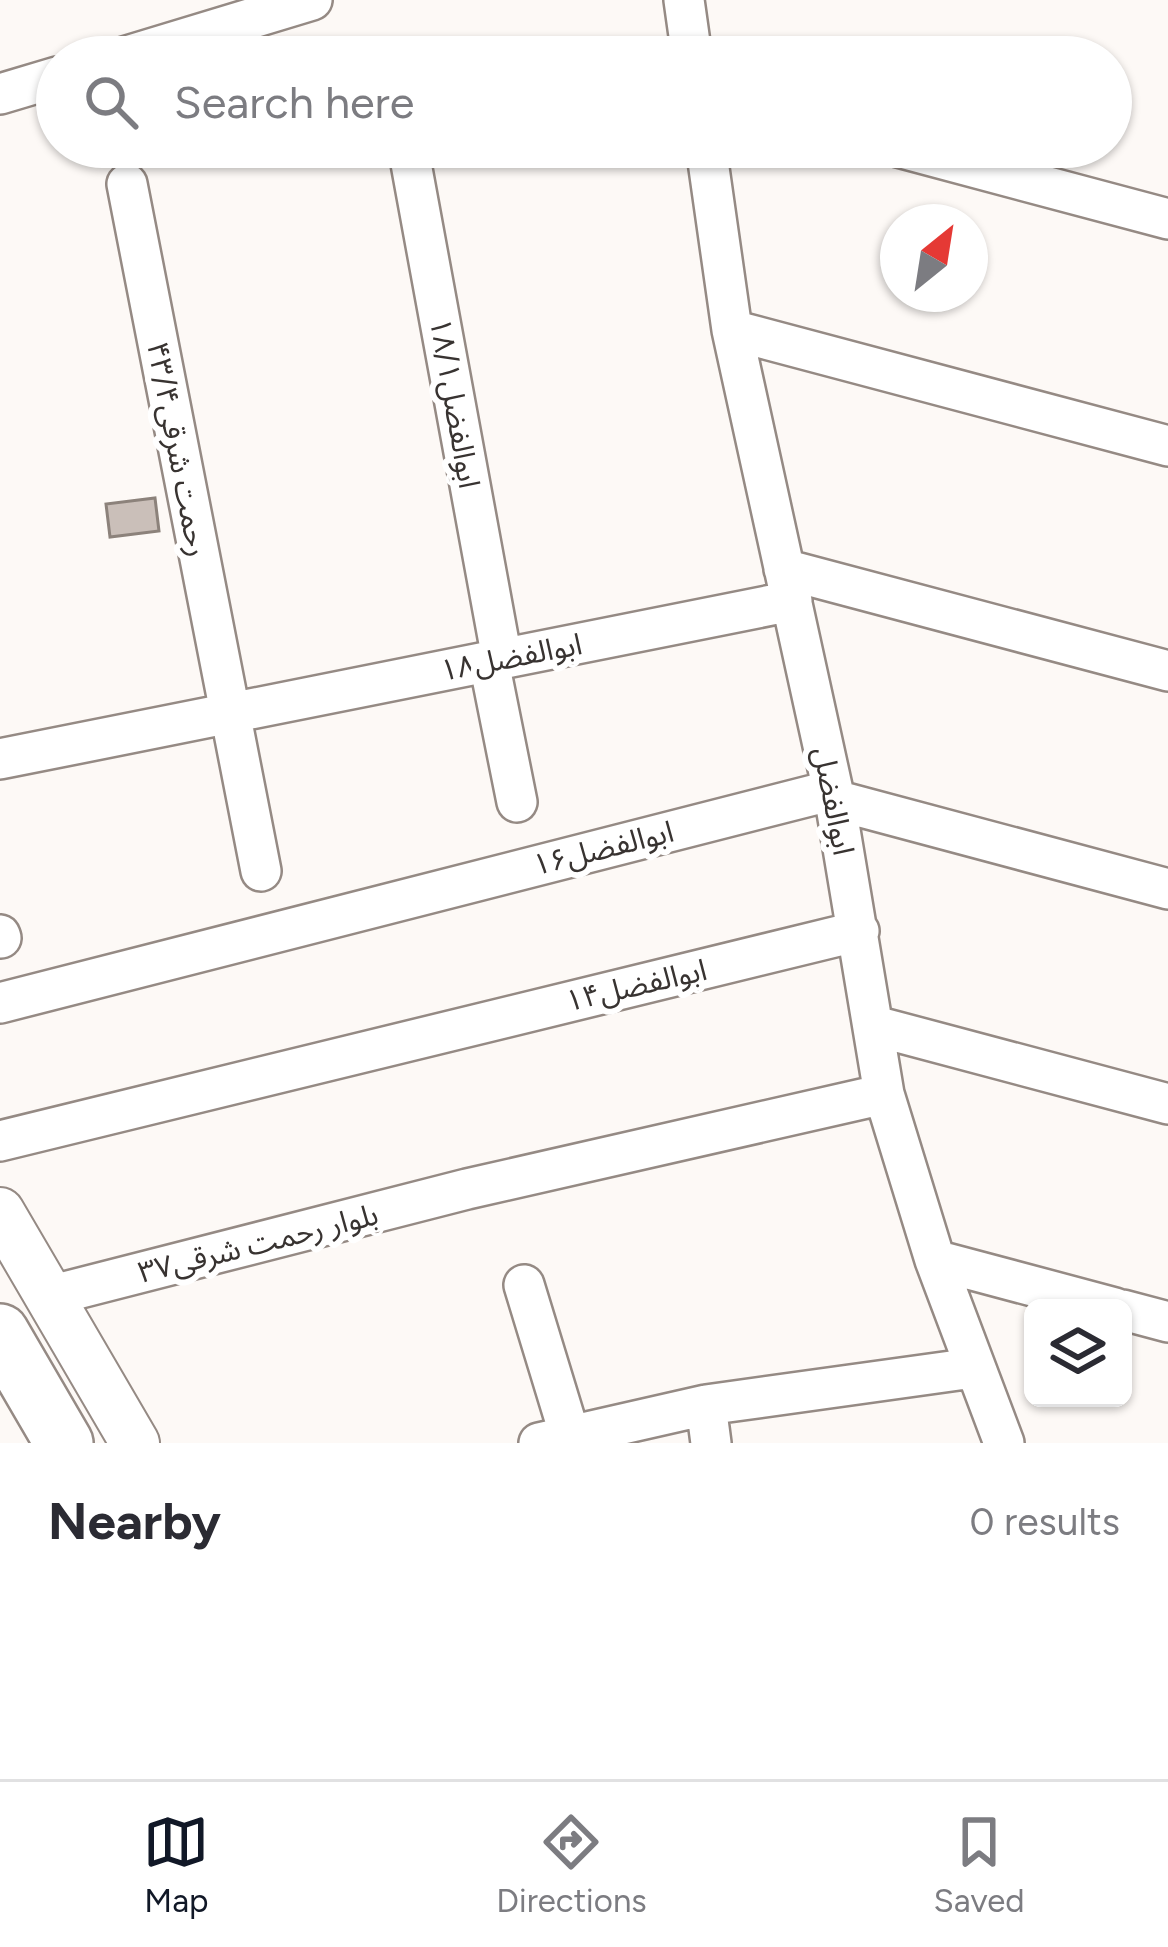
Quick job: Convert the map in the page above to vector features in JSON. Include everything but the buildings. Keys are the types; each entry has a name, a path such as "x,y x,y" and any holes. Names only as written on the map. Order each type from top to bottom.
{"highway":[{"path":"0,1333 64,1443"}],"main road":[{"path":"0,1212 135,1443"}],"street":[{"path":"193,36 311,0"},
{"path":"684,0 689,36"},
{"name":"ابوالفضل۱۸/۱","path":"412,168 517,802"},
{"name":"ابوالفضل","path":"709,168 732,330 834,795 884,1094 935,1260 1004,1443"},
{"path":"977,168 1168,219"},
{"name":"۴۳/۴رحمت شرقی","path":"127,184 261,871"},
{"path":"732,330 1156,443"},
{"path":"788,585 1168,671"},
{"name":"ابوالفضل۱۸","path":"0,759 496,661 788,585"},
{"path":"834,795 1168,889"},
{"name":"ابوالفضل۱۶","path":"0,1003 374,906 834,795"},
{"name":"ابوالفضل۱۴","path":"0,1142 859,932"},
{"path":"875,1026 1168,1104"},
{"name":"بلوار رحمت شرقی۳۷","path":"49,1296 467,1189 884,1094"},
{"path":"935,1260 1081,1299"},
{"path":"524,1285 555,1439 709,1424 974,1368"},
{"path":"1132,1312 1168,1322"}]}
